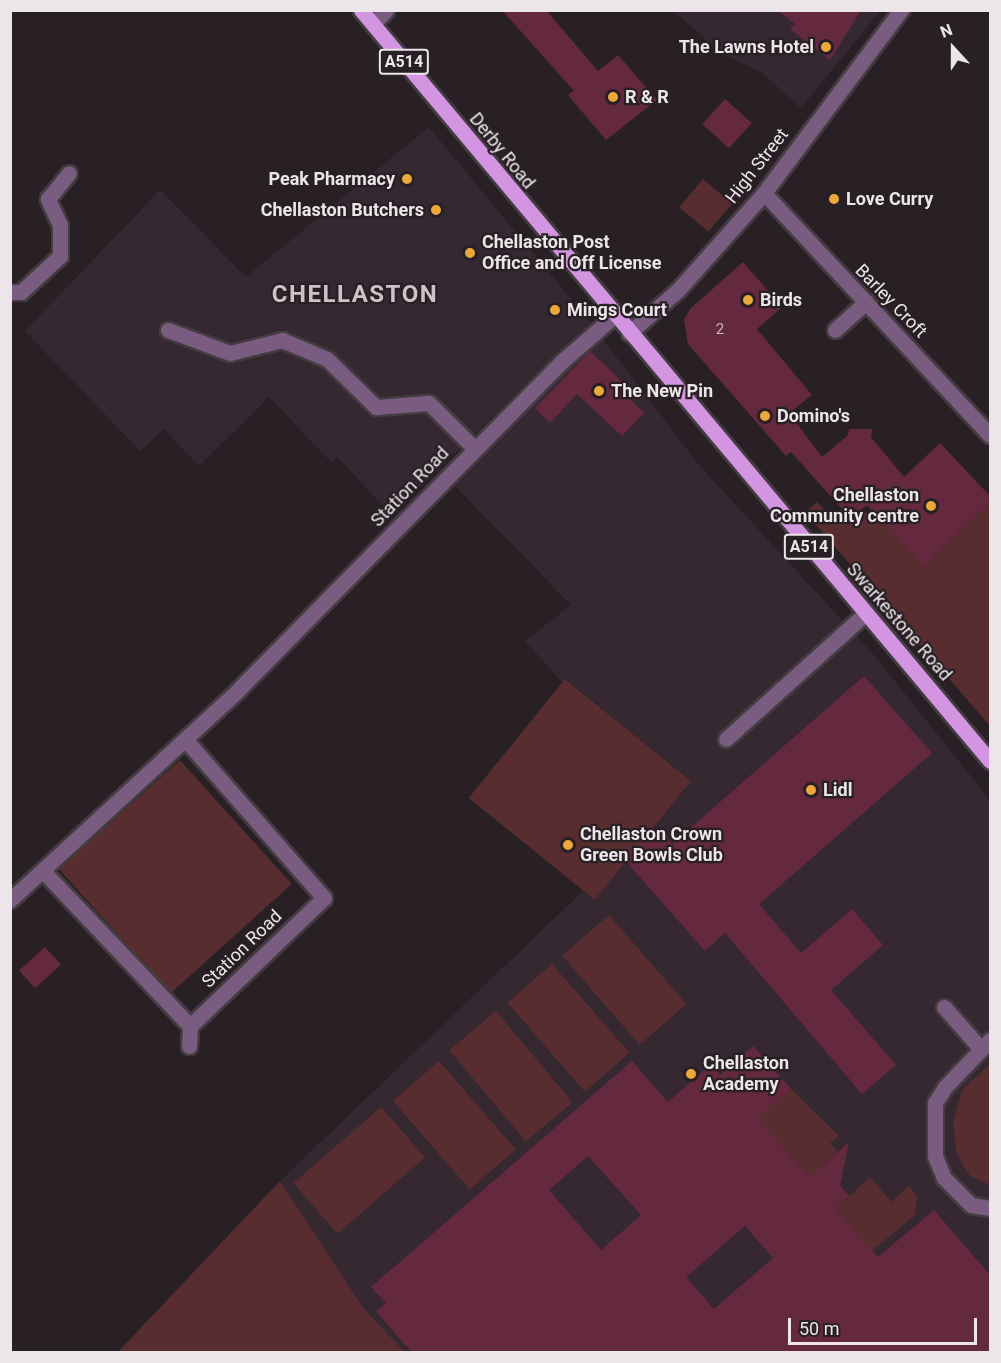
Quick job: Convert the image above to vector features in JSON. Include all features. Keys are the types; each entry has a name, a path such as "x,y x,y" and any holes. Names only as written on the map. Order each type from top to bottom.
{"main road":[{"name":"Derby Road","path":"361,10 614,316"},
{"name":"Swarkestone Road","path":"614,316 990,761"}],"street":[{"path":"373,24 386,10"},
{"name":"High Street","path":"629,333 678,290 764,193 901,10"},
{"path":"10,292 21,292 60,256 60,225 48,199 69,173"},
{"name":"Barley Croft","path":"764,193 990,435"},
{"path":"835,330 866,302"},
{"name":"Station Road","path":"10,900 185,739 560,363 614,316"},
{"path":"168,330 230,353 282,340 327,359 376,407 429,404 475,449"},
{"path":"726,739 866,613"},
{"name":"Station Road","path":"185,739 324,898 190,1026"},
{"path":"43,871 190,1026 189,1046"},
{"path":"944,1007 985,1044 960,1066 935,1103 935,1156 953,1193 971,1205 990,1208"}],"shaded area":[{"path":"674,11 880,11 801,108 761,72 722,54"},
{"path":"429,127 589,321 699,465 873,654 990,800 990,1352 118,1352 280,1181 609,866 691,781 566,679 562,682 525,641 571,605 455,486 543,395 530,380 392,515 337,457 331,462 269,397 199,466 164,429 140,451 25,331 160,190 246,277"},
{"path":"703,179 732,203 708,232 679,207"},
{"path":"817,502 837,522 851,524 871,509 925,566 990,503 990,726 805,512"},
{"name":"Chellaston Crown Green Bowls Club","path":"565,679 691,781 595,900 469,798"},
{"path":"180,760 292,884 171,993 59,869"},
{"path":"609,915 686,1004 640,1045 562,956"},
{"path":"552,964 629,1053 585,1092 507,1003"},
{"path":"496,1011 572,1102 526,1141 449,1050"},
{"path":"439,1061 516,1149 470,1189 393,1101"},
{"path":"990,1064 990,1185 970,1176 957,1155 953,1123 962,1090"},
{"path":"791,1089 839,1136 830,1143 837,1152 809,1177 758,1118"},
{"path":"381,1107 425,1158 337,1234 293,1183"},
{"path":"870,1177 891,1202 909,1186 917,1196 915,1215 872,1251 835,1209"},
{"path":"280,1181 363,1308 405,1352 118,1352"}],"building":[{"path":"502,10 546,10 598,71 618,55 657,100 606,140 568,95 574,91"},
{"name":"The Lawns Hotel","path":"777,10 861,10 830,60 790,29 795,24"},
{"path":"725,99 752,123 729,148 702,124"},
{"path":"743,262 782,307 757,329 812,395 789,413 822,457 848,435 849,429 872,429 871,437 904,477 940,443 990,496 990,503 925,566 867,505 850,518 791,452 786,456 688,344 684,320 690,309"},
{"path":"590,351 631,390 626,395 644,413 622,436 577,394 550,423 535,408"},
{"name":"Lidl","path":"864,676 932,753 759,904 801,953 852,909 883,945 831,990 896,1065 862,1094 725,933 705,951 623,858 658,828 672,844"},
{"path":"45,947 61,965 35,988 19,970"},
{"path":"753,1046 791,1089 758,1118 809,1177 849,1142 840,1185 849,1196 835,1209 878,1257 934,1210 990,1275 990,1353 412,1353 376,1311 386,1303 371,1287 632,1061 668,1102 711,1064 720,1075","holes":["588,1156 641,1215 601,1250 549,1190","745,1226 773,1258 714,1309 686,1277"]}],"place":[{"name":"The Lawns Hotel","path":"826,47"},
{"name":"R & R","path":"613,97"},
{"name":"Peak Pharmacy","path":"407,179"},
{"name":"Love Curry","path":"834,199"},
{"name":"Chellaston Butchers","path":"436,210"},
{"name":"Chellaston Post Office and Off License","path":"470,253"},
{"name":"Birds","path":"748,300"},
{"name":"Mings Court","path":"555,310"},
{"name":"The New Pin","path":"599,391"},
{"name":"Domino's","path":"765,416"},
{"name":"Chellaston Community centre","path":"931,506"},
{"name":"Lidl","path":"811,790"},
{"name":"Chellaston Crown Green Bowls Club","path":"568,845"},
{"name":"Chellaston Academy","path":"691,1074"}],"district":[{"name":"CHELLASTON","path":"355,295"}]}
